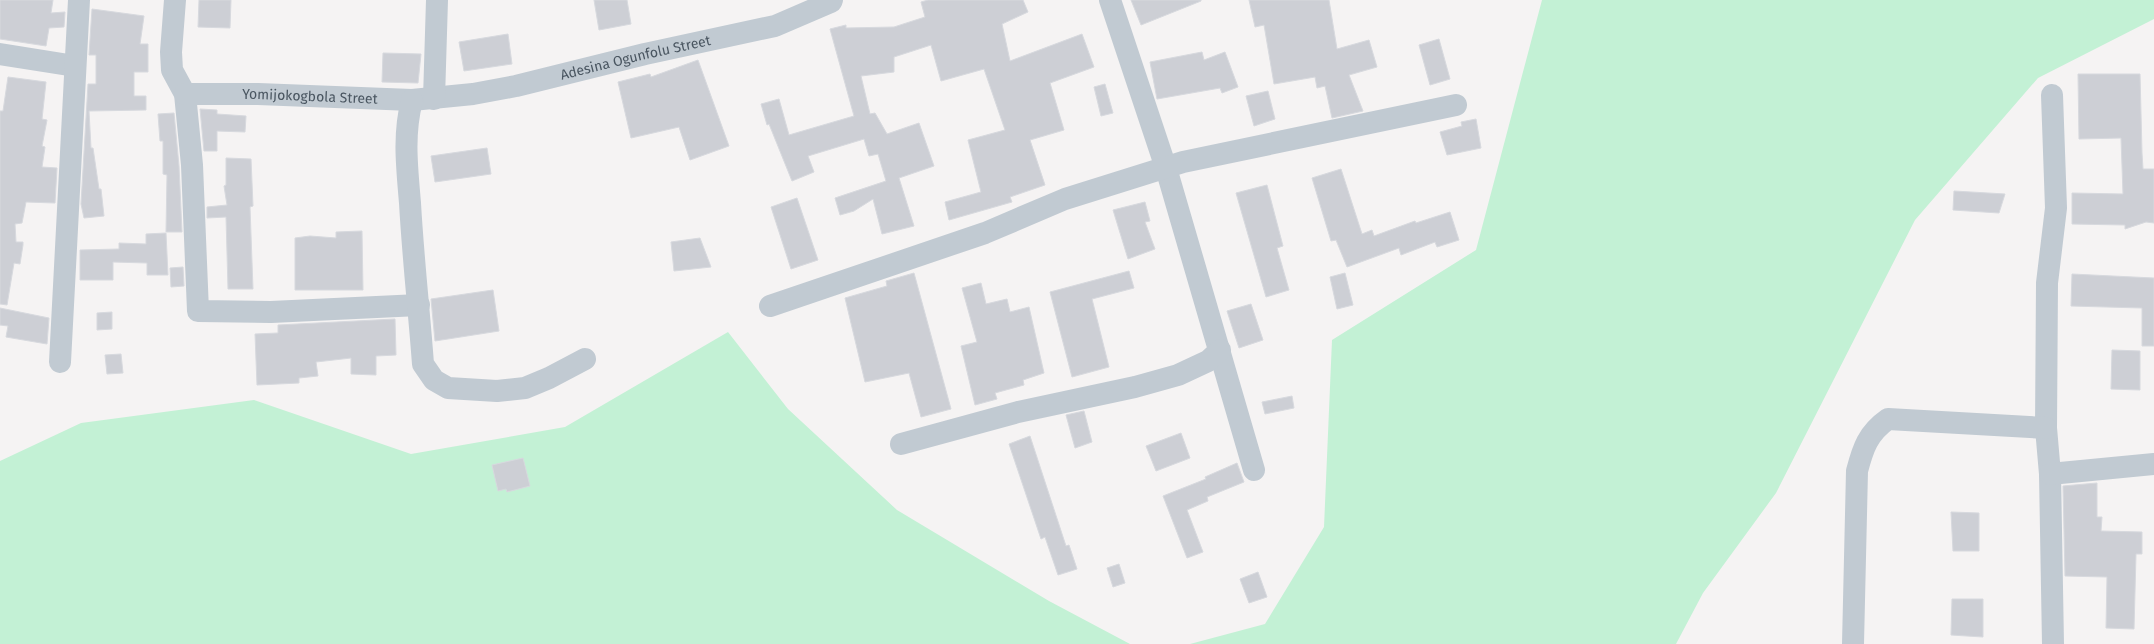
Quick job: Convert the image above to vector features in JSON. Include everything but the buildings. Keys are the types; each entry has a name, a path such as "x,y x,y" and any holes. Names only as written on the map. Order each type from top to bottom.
{"street":[{"path":"60,362 79,0"},
{"path":"174,0 171,52 172,70 185,94 192,165 198,311 271,312 419,305"},
{"path":"434,99 437,0"},
{"name":"Adesina Ogunfolu Street","path":"434,99 516,86 645,54 775,26 832,0"},
{"path":"1110,0 1166,168 1254,470"},
{"path":"0,54 75,66"},
{"name":"Yomijokogbola Street","path":"185,94 267,94 412,100 434,99"},
{"path":"2052,94 2056,208 2047,283 2046,428 2050,474 2053,644"},
{"path":"412,100 406,122 406,139 423,364 434,380 448,388 496,391 525,388 585,359"},
{"path":"770,306 985,232 1065,198 1166,168 1224,153 1456,105"},
{"path":"901,444 1018,412 1135,387 1178,375 1208,361 1220,350"},
{"path":"1853,644 1857,471 1868,440 1875,428 1888,419 2046,428"},
{"path":"2050,474 2154,464"}],"green space":[{"path":"1542,0 2154,0 2154,19 2038,78 1915,220 1776,493 1703,593 1676,644 1190,644 1265,624 1324,527 1332,340 1476,250"},
{"path":"728,332 788,409 897,510 1049,601 1130,644 0,644 0,461 81,423 254,400 411,454 565,427"}]}
